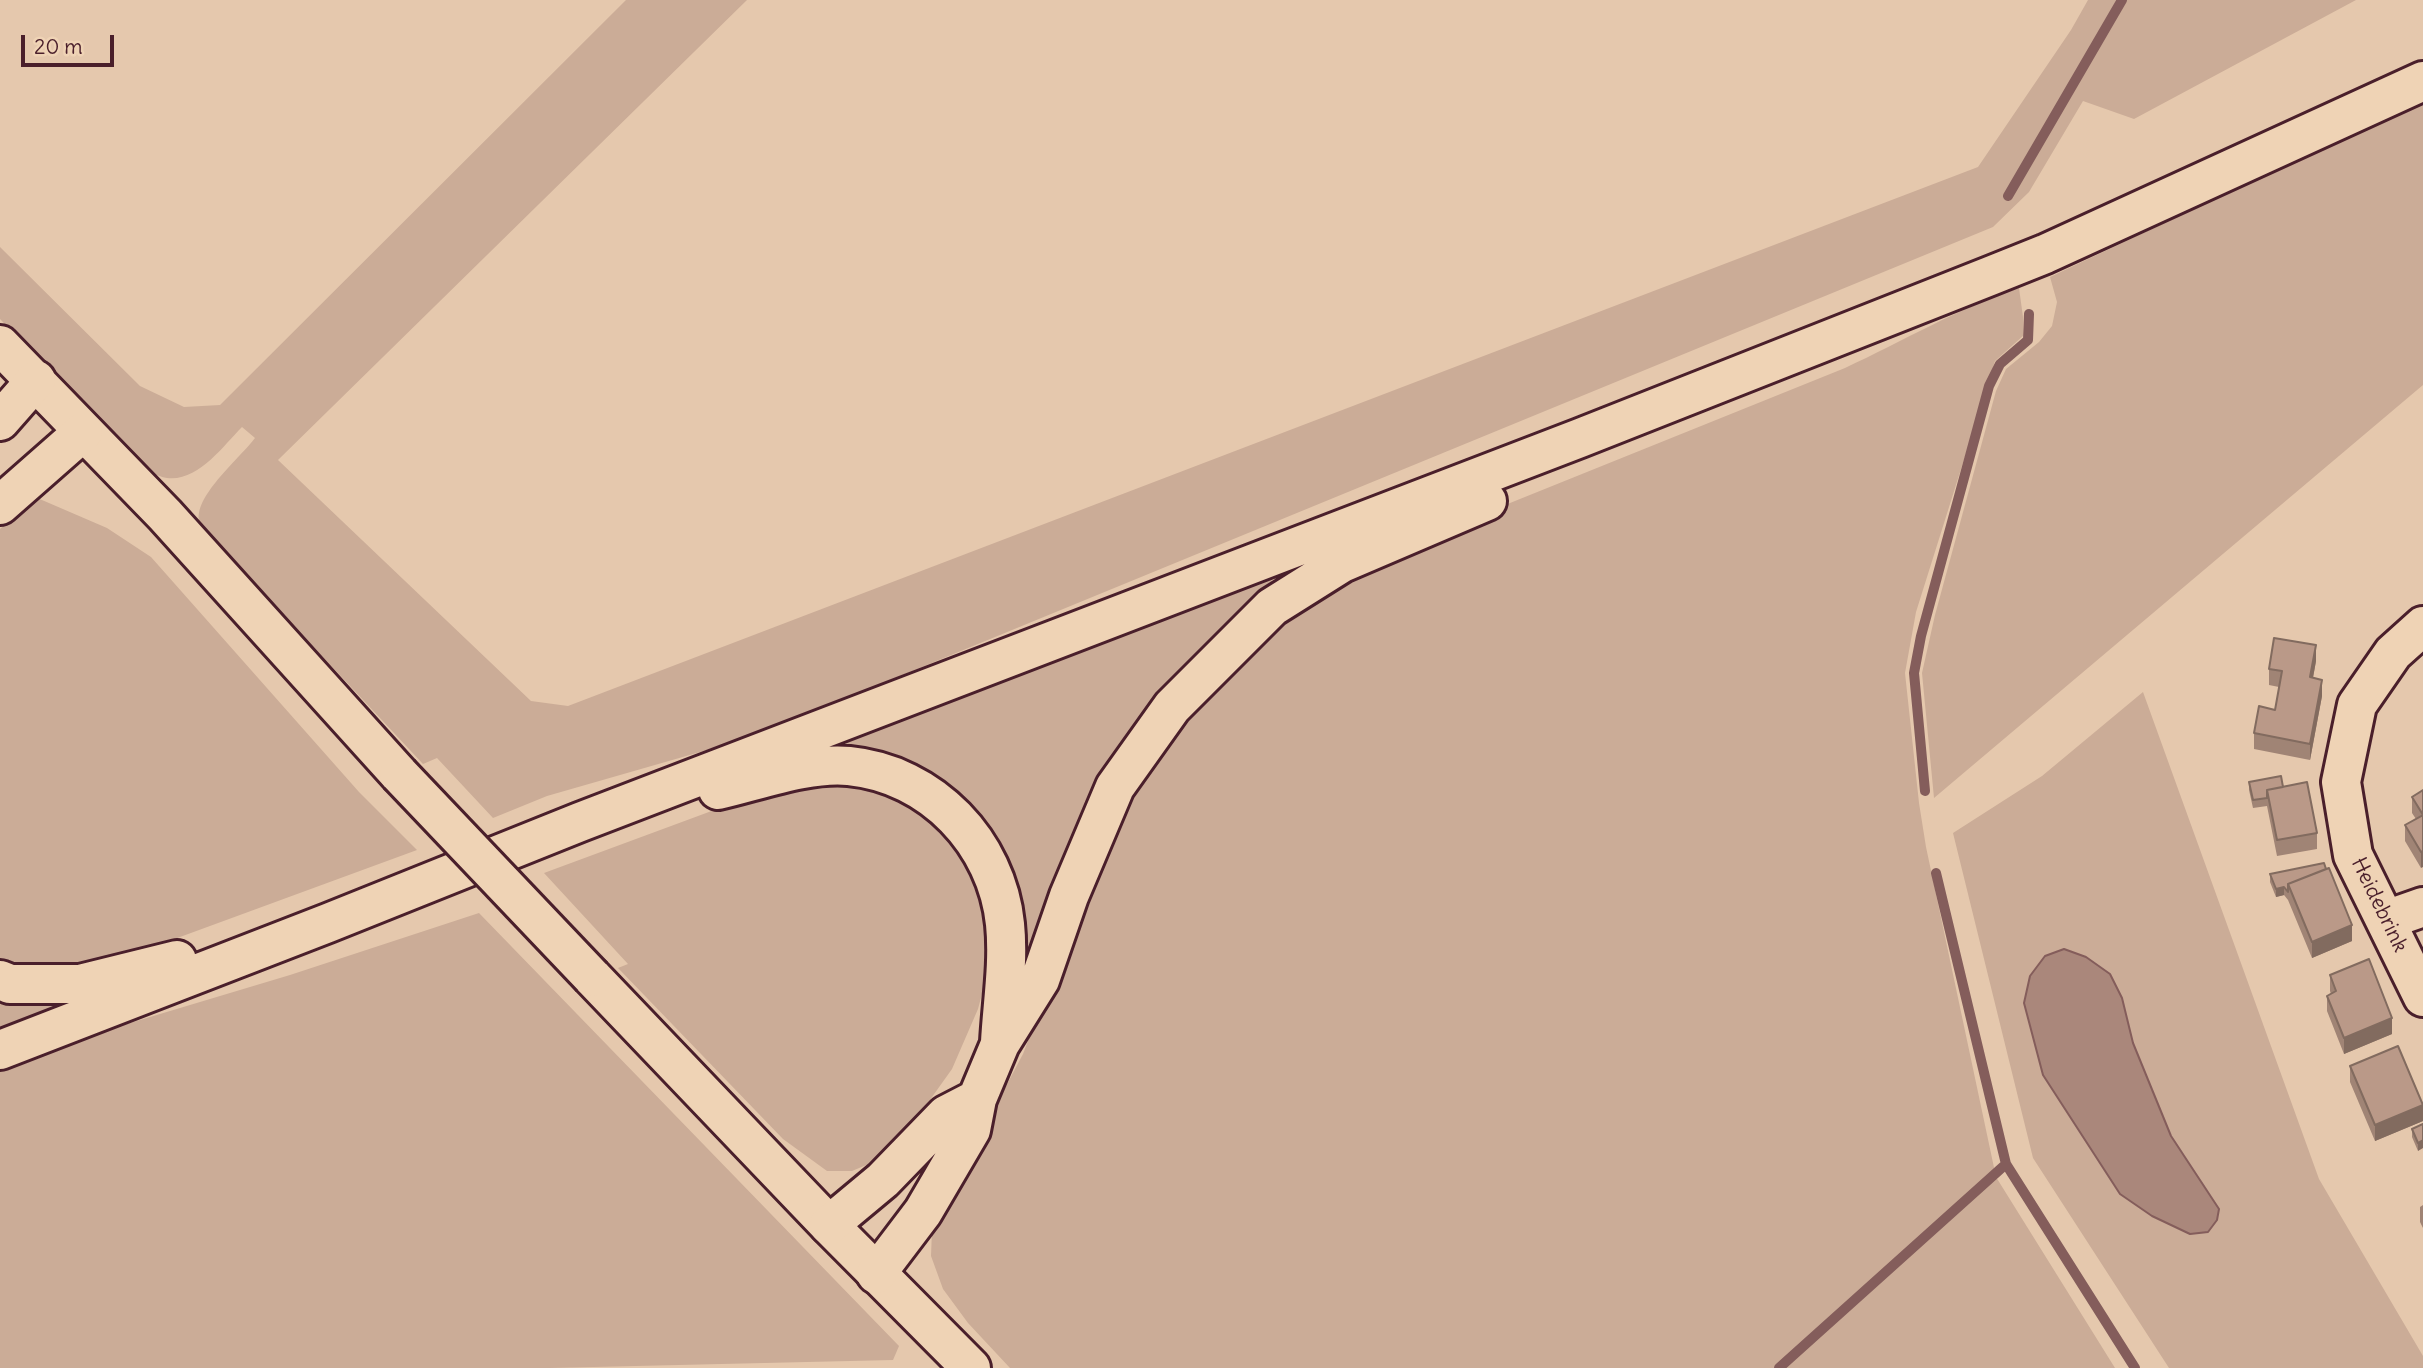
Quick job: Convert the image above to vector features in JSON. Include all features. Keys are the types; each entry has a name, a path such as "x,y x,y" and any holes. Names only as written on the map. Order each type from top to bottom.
{"main road":[{"path":"0,1050 580,822 1580,438 2045,254 2423,81"},
{"path":"0,345 174,525 399,774 876,1274 971,1368"},
{"path":"0,421 36,380"},
{"path":"0,505 83,432"},
{"path":"876,1274 923,1212 971,1130 977,1098 1000,1044 1041,980 1069,896 1115,787 1172,707 1272,607 1342,563 1535,482 1580,438"},
{"name":"Heidebrink","path":"2423,626 2393,653 2357,705 2342,782 2353,855 2423,998"},
{"path":"580,822 806,769 847,766 887,773 914,786 945,807 970,834 987,860 999,893 1005,926 1000,1044"},
{"path":"2386,920 2423,907"},
{"path":"0,980 10,984 80,984 328,923"},
{"path":"829,1225 883,1180 946,1115 977,1098"}],"shaded area":[{"path":"626,0 747,0 278,460 531,701 568,706 1978,167 2071,30 2088,0 2356,0 2134,119 2083,101 2029,192 1993,227 866,690 721,746 547,796 493,818 437,758 423,764 204,530 199,520 204,499 255,438 242,427 199,469 178,478 146,471 0,319 0,247 140,386 184,407 220,405"},
{"path":"2423,101 2423,385 1934,798 1922,673 1935,615 1996,391 2006,369 2039,342 2052,326 2057,302 2050,277"},
{"path":"2019,288 2023,336 1995,361 1916,612 1905,673 1926,847 1996,1177 2115,1368 1010,1368 968,1323 943,1289 931,1256 932,1230 1023,1054 1103,843 1164,737 1252,643 1381,555 1845,368 1953,315"},
{"path":"35,497 107,528 151,557 359,792 417,850 101,966 0,966 0,529"},
{"path":"1270,577 1276,589 1226,629 1037,949 1023,946 1010,875 839,746 846,738"},
{"path":"2143,692 2319,1179 2423,1356 2423,1368 2169,1368 2033,1158 1953,833 2042,776","holes":["2122,998 2133,1043 2171,1136 2219,1209 2208,1232 2190,1234 2152,1216 2120,1194 2043,1075 2024,1003"]},
{"path":"832,779 921,803 983,881 991,960 978,1009 952,1069 917,1118 891,1147 871,1163 852,1171 827,1171 783,1139 618,968 628,964 544,873 790,782"},
{"path":"479,913 899,1346 893,1360 550,1368 0,1368 0,1068 70,1041 290,975"},
{"path":"2064,949 2086,957 2110,974 2122,998 2133,1043 2171,1136 2219,1209 2217,1220 2208,1232 2190,1234 2152,1216 2120,1194 2043,1075 2024,1003 2030,976 2045,956"},
{"path":"0,992 81,999 0,1031"}],"building":[{"path":"2274,638 2316,645 2310,677 2322,680 2310,744 2254,733 2259,706 2275,710 2282,671 2269,669"},
{"path":"2281,776 2283,787 2267,790 2267,798 2253,800 2249,782"},
{"path":"2307,782 2317,833 2277,840 2267,790"},
{"path":"2423,790 2423,815 2412,797"},
{"path":"2423,815 2423,851 2421,852 2405,825"},
{"path":"2324,863 2326,869 2288,884 2288,892 2284,887 2276,889 2270,874"},
{"path":"2329,868 2352,925 2312,942 2288,884"},
{"path":"2369,959 2392,1018 2344,1038 2327,996 2336,991 2330,975"},
{"path":"2398,1046 2423,1105 2375,1125 2350,1066"},
{"path":"2423,1124 2423,1140 2418,1143 2412,1129"}],"waterway":[{"path":"2008,196 2122,0"},
{"path":"1925,791 1914,673 1921,636 1989,386 2000,364 2028,340 2029,314"},
{"path":"1936,873 2006,1164 2135,1368"},
{"path":"1779,1368 2006,1164"}]}
